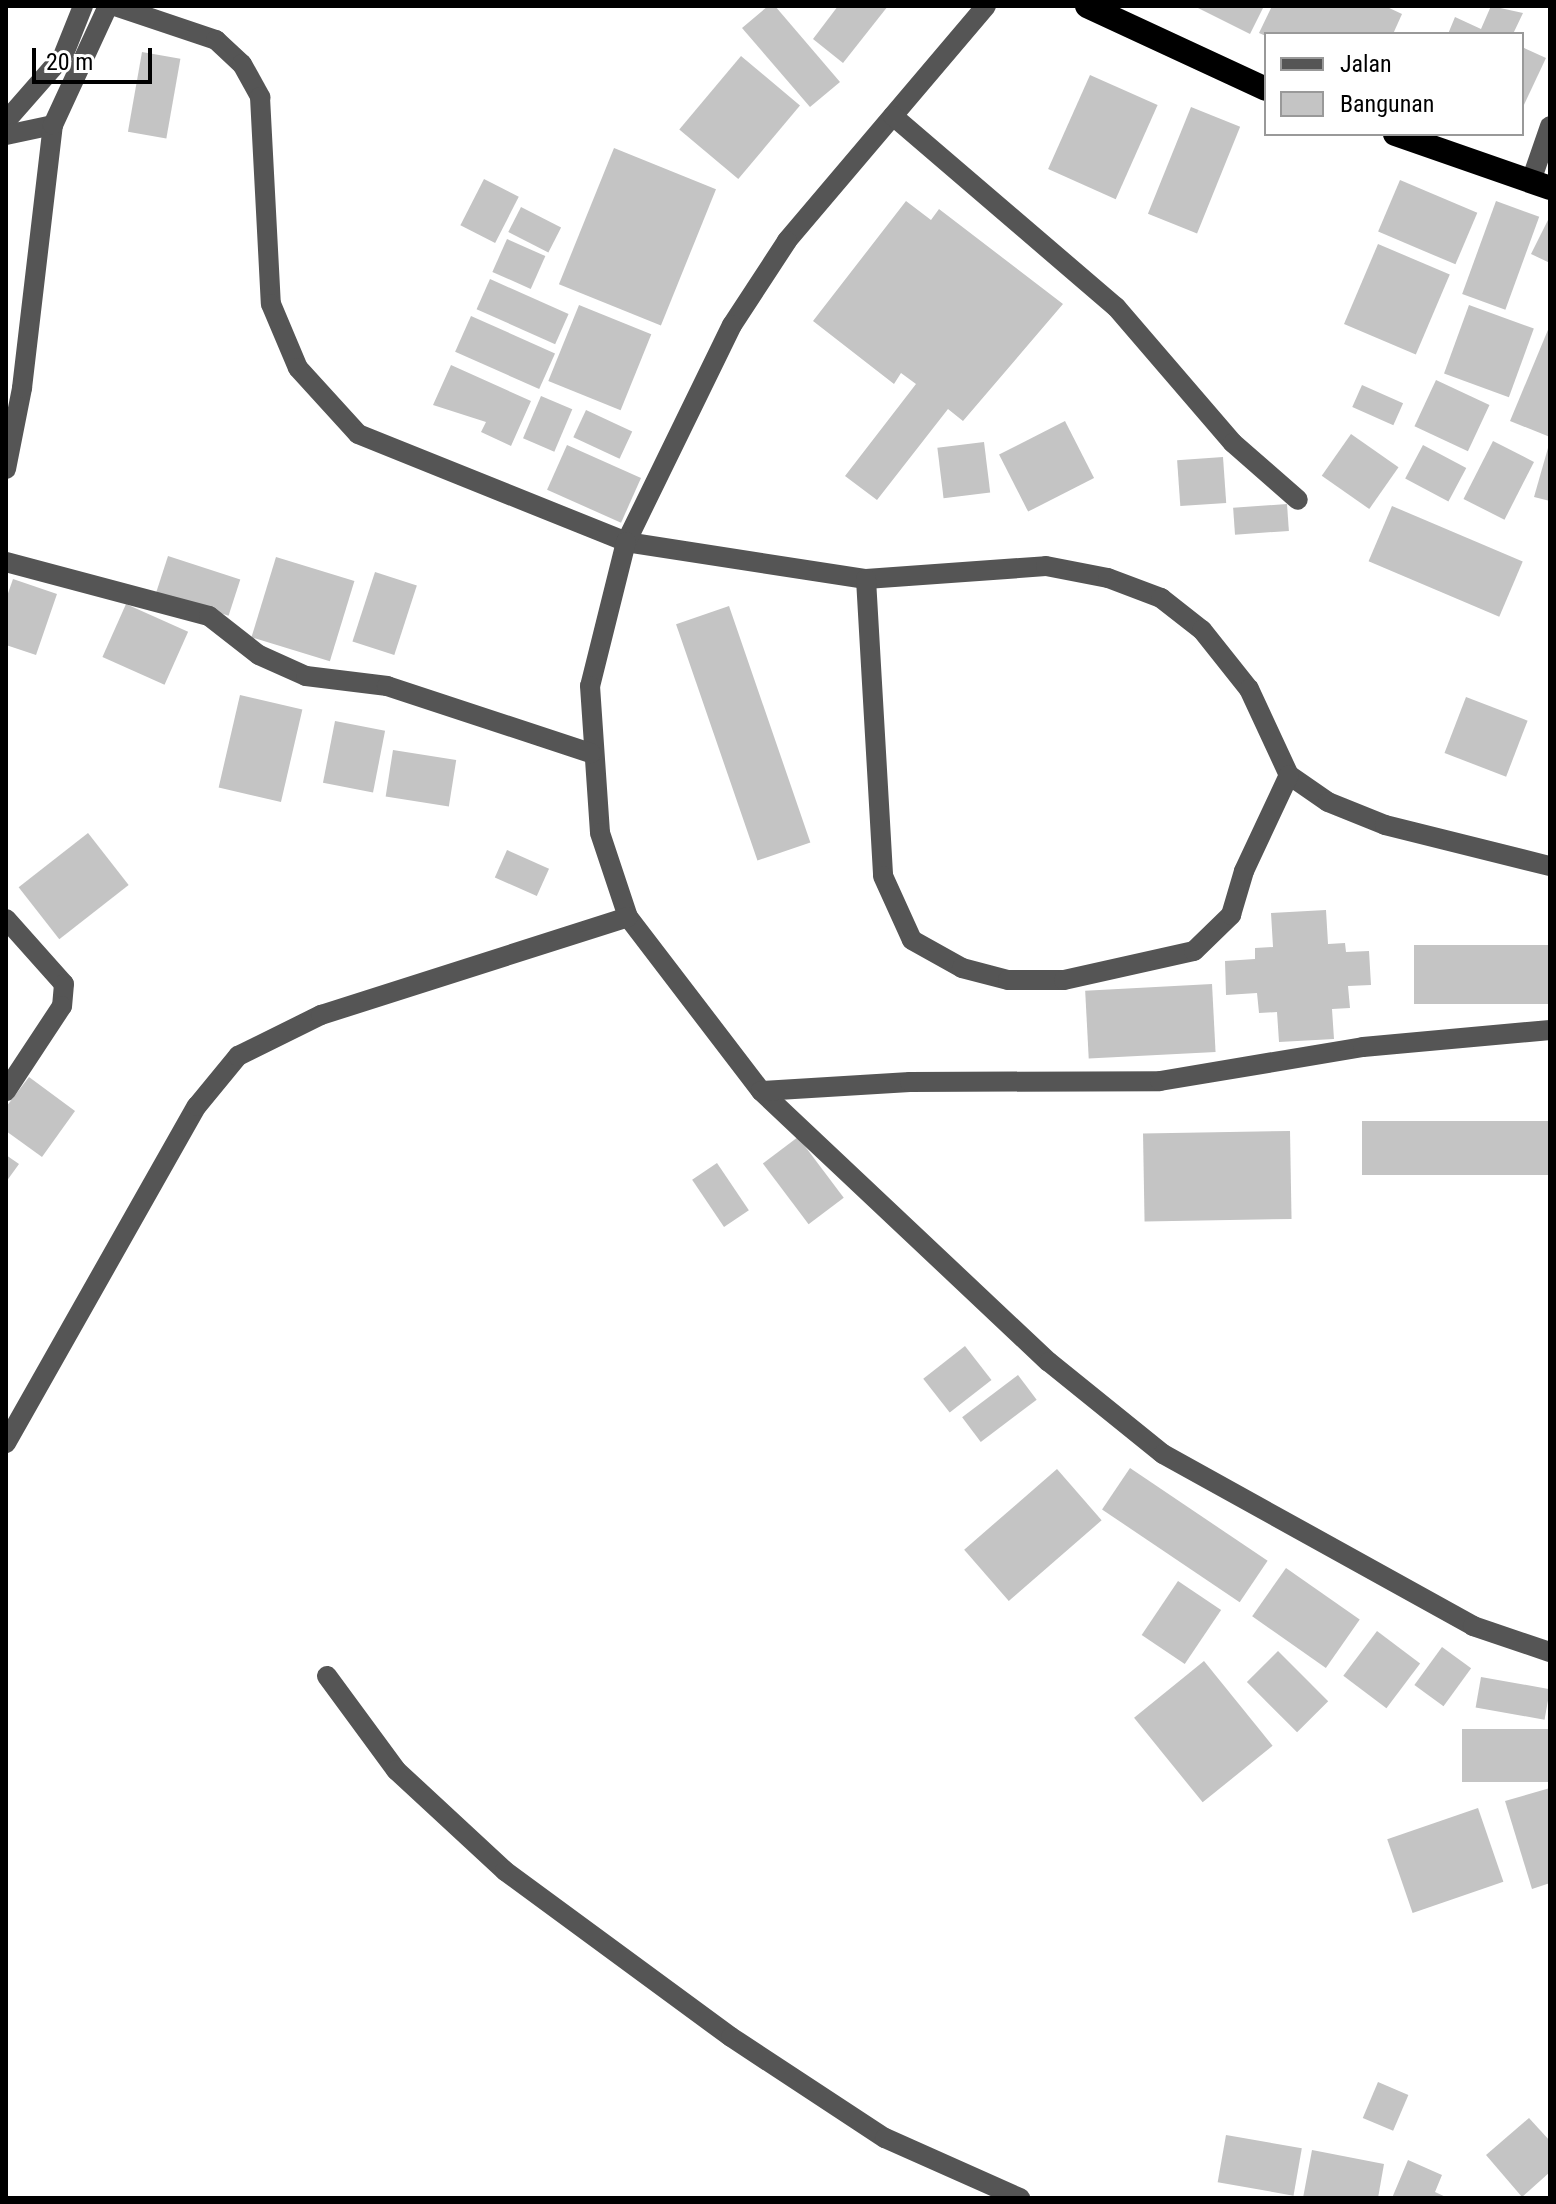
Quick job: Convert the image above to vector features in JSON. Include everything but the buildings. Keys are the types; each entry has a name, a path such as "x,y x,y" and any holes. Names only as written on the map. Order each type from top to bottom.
{"highway":[{"path":"1087,6 1264,88"},
{"path":"1401,136 1541,185"}],"street":[{"path":"6,121 35,92 63,56 83,6"},
{"path":"6,469 22,388 53,125 108,6"},
{"path":"115,6 216,40 242,64 260,97 271,304 298,368 358,434 626,542 866,579 1046,566 1108,578 1161,598 1202,630 1249,689 1289,775 1328,802 1385,825 1550,866"},
{"path":"986,6 787,241 732,325 626,542 590,686 591,753 600,833 628,917 761,1091 1049,1362 1163,1454 1473,1626 1550,1652"},
{"path":"35,92 53,125"},
{"path":"893,116 1116,307 1233,443 1298,500"},
{"path":"6,135 53,125"},
{"path":"1541,185 1550,126"},
{"path":"6,562 209,616 259,655 306,676 387,686 591,753"},
{"path":"866,579 883,876 912,940 962,968 1008,980 1064,980 1194,951 1231,915 1244,871 1289,775"},
{"path":"6,1443 197,1106 238,1056 321,1015 628,917"},
{"path":"6,919 64,984 62,1006 6,1091"},
{"path":"761,1091 910,1082 1160,1081 1363,1047 1550,1030"},
{"path":"327,1676 396,1770 505,1871 731,2037 885,2138 1020,2198"}]}
